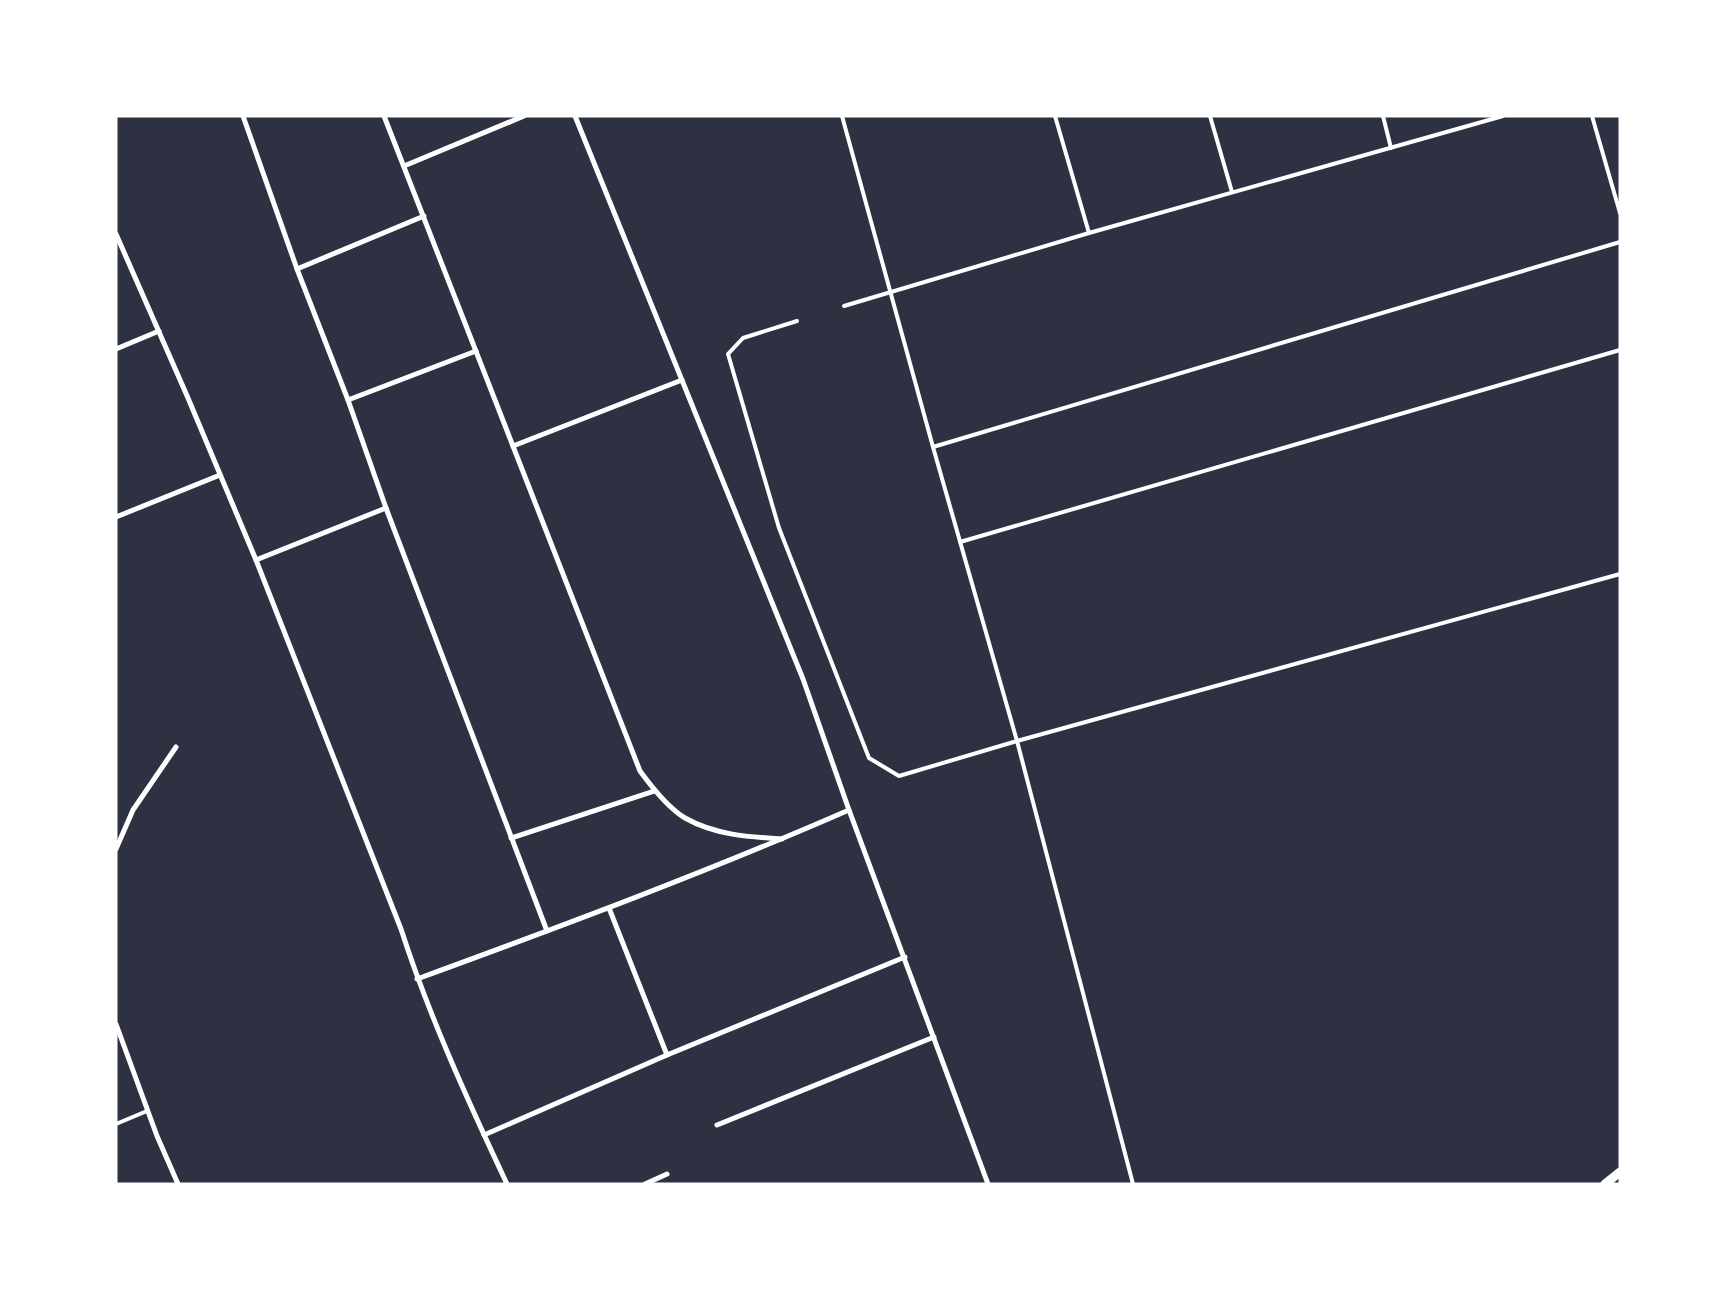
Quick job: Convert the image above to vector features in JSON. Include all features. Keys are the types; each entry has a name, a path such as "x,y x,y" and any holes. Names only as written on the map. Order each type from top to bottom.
{"street":[{"path":"243,116 297,269 348,400 386,508 547,931"},
{"path":"384,116 640,771 654,791 684,817 718,831 744,837 782,839"},
{"path":"404,166 524,116"},
{"path":"576,116 802,679 988,1184"},
{"path":"297,269 424,216"},
{"path":"116,234 256,560 401,929 417,979 507,1184"},
{"path":"116,349 159,331"},
{"path":"348,400 476,351"},
{"path":"513,446 682,380"},
{"path":"116,517 220,475"},
{"path":"256,560 386,508"},
{"path":"116,849 133,810 176,747"},
{"path":"511,838 654,791"},
{"path":"417,979 609,908 782,839 849,810"},
{"path":"609,908 667,1055"},
{"path":"484,1135 667,1055 905,957"},
{"path":"116,1024 148,1111 178,1184"},
{"path":"717,1125 934,1037"},
{"path":"1605,1184 1620,1172"},
{"path":"645,1184 667,1174"}],"lane":[{"path":"842,116 933,447 1017,741 1133,1184"},
{"path":"1055,116 1089,232"},
{"path":"1210,116 1232,192"},
{"path":"1383,116 1391,148"},
{"path":"844,306 1089,232 1503,116"},
{"path":"1592,116 1620,213"},
{"path":"933,447 1620,242"},
{"path":"797,321 743,338 728,354 778,528 869,758 899,776 1017,741 1620,574"},
{"path":"960,542 1620,350"},
{"path":"116,1124 148,1111"}]}
